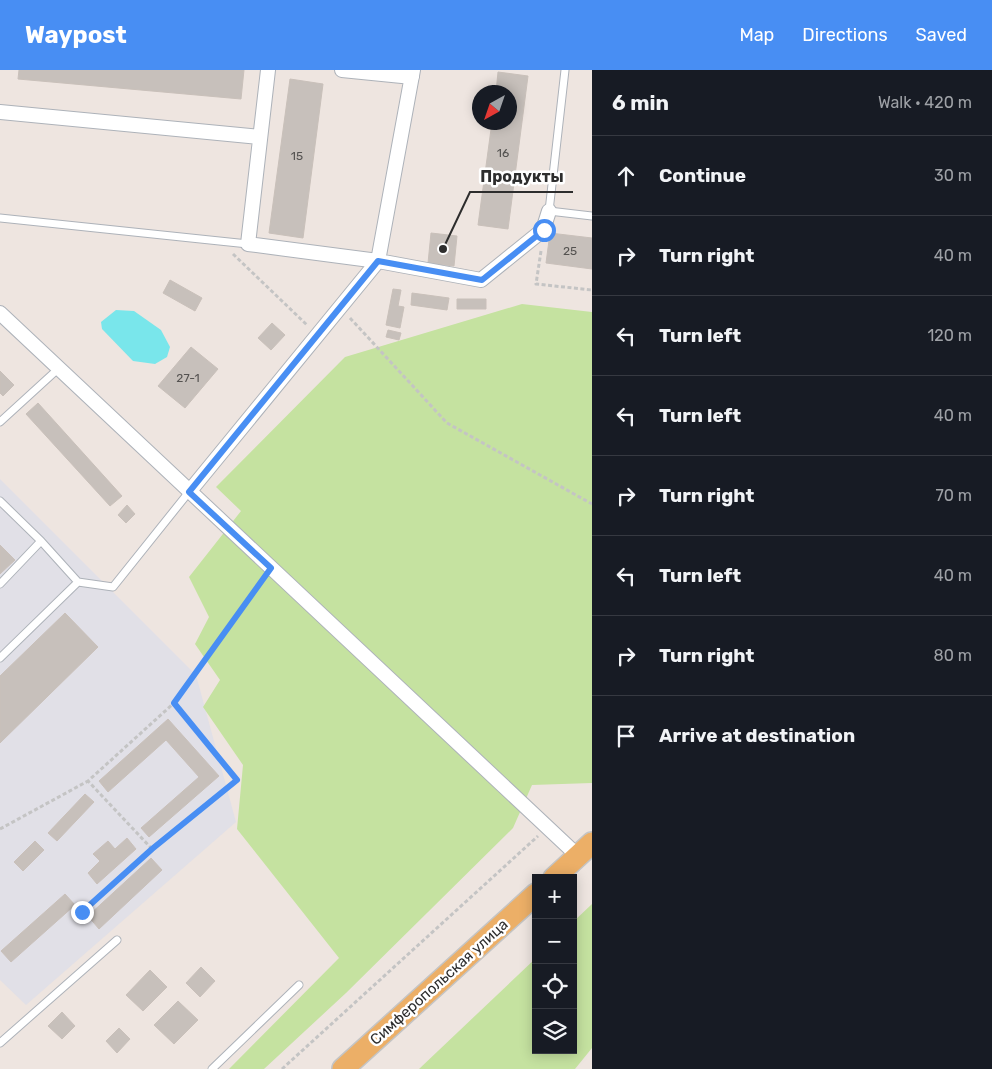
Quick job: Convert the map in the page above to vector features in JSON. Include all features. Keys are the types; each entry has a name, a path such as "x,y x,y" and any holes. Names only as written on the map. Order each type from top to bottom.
{"main road":[{"path":"558,874 585,849"},
{"name":"Симферопольская улица","path":"343,1069 532,898"}],"street":[{"path":"268,70 248,244 378,261 482,280 544,230 549,211"},
{"path":"189,492 378,261 412,74 342,70"},
{"path":"0,112 260,136"},
{"path":"0,313 548,827 585,849"}],"lane":[{"path":"565,70 549,211 592,216"},
{"path":"0,218 248,244"},
{"path":"0,422 58,369"},
{"path":"0,501 78,582 113,587 189,492"},
{"path":"0,584 41,542"},
{"path":"0,658 78,582"},
{"path":"0,1043 117,940"},
{"path":"212,1069 299,985"}],"path":[{"path":"544,230 536,284 592,290"},
{"path":"219,240 318,335"},
{"path":"340,308 447,423 592,504"},
{"path":"0,829 88,781 174,703 271,568"},
{"path":"82,912 152,849 237,780 174,703"},
{"path":"88,781 152,849"},
{"path":"282,1069 548,827"}],"shaded area":[{"path":"0,479 196,675 236,822 26,1005 0,980"}],"green space":[{"path":"522,304 592,312 592,783 532,785 513,828 346,993 264,1069 229,1069 339,958 237,829 243,765 203,707 220,680 195,644 209,617 189,577 241,511 216,487 345,357"},
{"path":"592,904 592,1048 575,1069 419,1069 532,962 532,1054 577,1054 577,918"}],"water":[{"path":"116,310 134,311 161,330 170,347 167,357 155,364 133,361 102,329 101,322"}],"building":[{"path":"19,70 244,70 241,99 18,79"},
{"path":"498,72 528,76 508,229 478,225 491,130 517,130 517,85 497,85"},
{"path":"290,79 323,84 303,238 269,233"},
{"path":"431,233 457,236 454,266 428,263"},
{"path":"550,233 592,238 592,269 546,263"},
{"path":"170,280 202,298 195,311 163,293"},
{"path":"393,289 401,290 398,306 404,307 400,328 386,325"},
{"path":"412,293 449,298 447,310 411,305"},
{"path":"457,299 486,299 486,309 457,309"},
{"path":"272,323 285,335 271,350 258,338"},
{"path":"388,330 401,333 399,340 386,337"},
{"path":"191,347 218,369 185,408 158,386"},
{"path":"0,371 14,385 3,396 0,393"},
{"path":"38,403 122,496 110,506 26,414"},
{"path":"127,505 135,514 126,523 118,515"},
{"path":"0,545 15,560 0,574"},
{"path":"65,613 98,647 0,743 0,676"},
{"path":"168,719 219,776 149,837 141,828 199,777 166,740 108,792 99,781"},
{"path":"85,794 94,802 57,841 48,833"},
{"path":"127,838 136,849 97,884 88,873 100,861 93,854 108,841 115,849"},
{"path":"35,841 44,850 23,871 14,862"},
{"path":"151,858 162,870 99,929 88,916"},
{"path":"65,894 75,905 11,962 1,951"},
{"path":"201,967 215,981 200,997 186,983"},
{"path":"150,970 167,987 143,1011 126,995"},
{"path":"178,1001 198,1020 174,1044 154,1025"},
{"path":"62,1012 75,1026 62,1039 48,1026"},
{"path":"119,1028 130,1039 117,1053 106,1041"}],"place":[{"name":"Продукты","path":"443,249"}],"route":[{"path":"82,912 152,849 237,780 174,703 271,568 189,492 378,261 482,280 544,230"}]}
